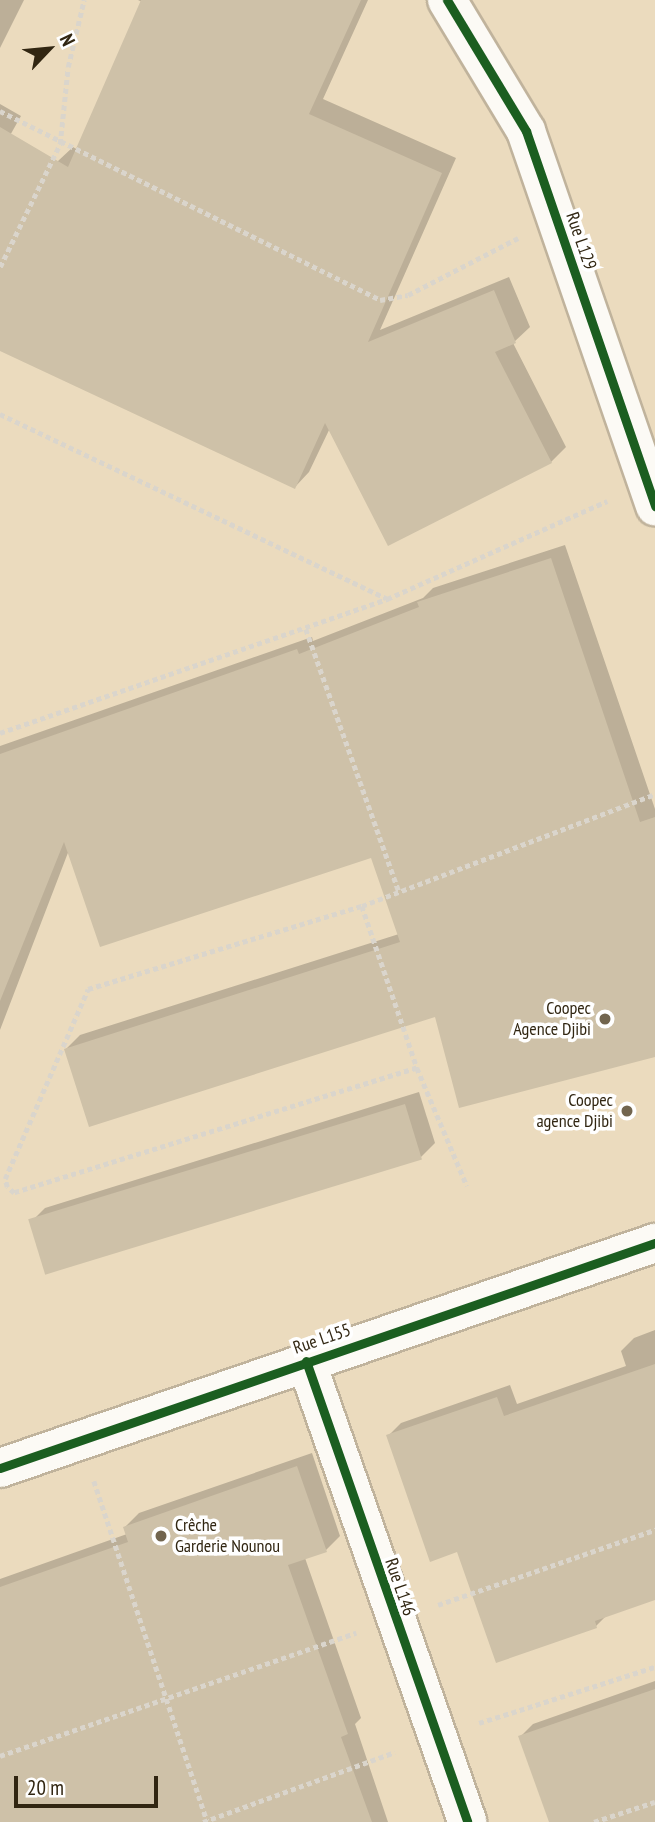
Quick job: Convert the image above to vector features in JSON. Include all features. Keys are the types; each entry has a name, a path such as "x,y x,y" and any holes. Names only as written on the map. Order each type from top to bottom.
{"street":[{"name":"Rue L129","path":"446,0 474,39 526,131 652,490"},
{"name":"Rue L155","path":"0,1468 655,1243"},
{"name":"Rue L146","path":"306,1361 467,1822"}],"path":[{"path":"0,267 60,144 68,67 84,0"},
{"path":"0,111 60,144 380,300 408,295 557,219"},
{"path":"0,414 387,598"},
{"path":"0,733 306,629 652,490"},
{"path":"306,629 399,892"},
{"path":"0,727 7,730"},
{"path":"417,1069 14,1193 7,1187 5,1179 88,989 362,906 655,794"},
{"path":"362,906 417,1069 467,1185"},
{"path":"81,1440 164,1698 208,1822"},
{"path":"0,1756 655,1530"},
{"path":"594,1822 655,1802"}],"building":[{"path":"141,0 361,0 309,114 442,173 368,342 494,290 516,343 495,352 552,463 388,546 325,423 295,489 0,351 0,127 68,167"},
{"path":"551,558 640,822 655,817 655,1057 459,1108 435,1017 89,1127 64,1049 400,942 371,858 100,947 64,842 0,1001 0,754 297,649 299,654 419,607 417,602"},
{"path":"405,1104 422,1159 45,1275 28,1219"},
{"path":"655,1364 655,1600 595,1621 597,1628 496,1663 457,1552 430,1562 386,1435 497,1397 504,1416"},
{"path":"297,1466 327,1552 288,1565 348,1734 341,1737 372,1822 0,1822 0,1587 128,1542 123,1527"},
{"path":"655,1689 655,1822 549,1822 518,1736"}],"cycle path":[{"path":"447,0 526,131 655,506"},
{"path":"0,1468 655,1243"},
{"path":"306,1361 467,1822"}],"place":[{"name":"Coopec Agence Djibi","path":"605,1019"},
{"name":"Coopec agence Djibi","path":"627,1111"},
{"name":"Crêche Garderie Nounou","path":"161,1536"}]}
